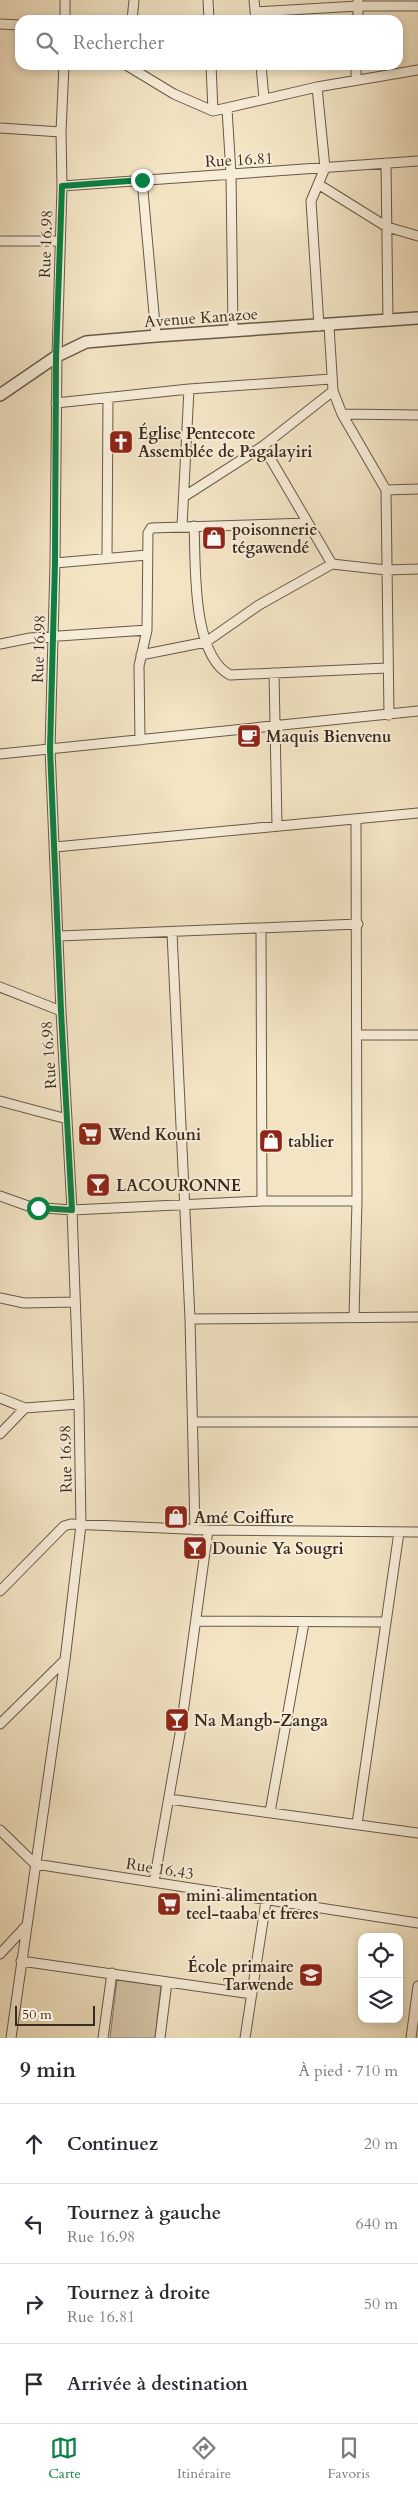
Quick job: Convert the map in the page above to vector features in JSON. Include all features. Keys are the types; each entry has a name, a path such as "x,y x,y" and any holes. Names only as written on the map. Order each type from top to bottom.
{"street":[{"path":"65,0 65,15"},
{"path":"132,15 134,0"},
{"path":"208,0 209,15"},
{"path":"254,0 256,15"},
{"path":"264,15 358,3 418,6"},
{"path":"0,24 15,25"},
{"name":"Rue 16.98","path":"10,2038 65,1660 81,1525 72,1210 61,1011 50,749 54,638 56,356 64,70"},
{"path":"134,70 174,94 213,111 356,79 418,70"},
{"path":"211,70 213,111"},
{"path":"261,70 264,99"},
{"path":"356,70 356,79"},
{"path":"317,87 325,168 311,201 333,391 342,414 386,490 386,668 389,715"},
{"path":"226,109 231,174 233,331"},
{"path":"0,128 61,132"},
{"name":"Rue 16.81","path":"62,186 418,161"},
{"path":"386,163 388,321"},
{"path":"142,180 156,336"},
{"path":"318,184 387,226 418,236"},
{"path":"0,241 60,241"},
{"name":"Avenue Kanazoe","path":"0,395 56,356 86,342 418,318"},
{"path":"56,403 108,399 188,389 331,379"},
{"path":"182,526 185,496 188,389"},
{"path":"185,496 263,446 333,391"},
{"path":"106,558 108,399"},
{"path":"342,414 418,416"},
{"path":"263,446 332,564"},
{"path":"386,490 418,489"},
{"path":"140,740 141,655 147,630 147,555 148,532 151,528 308,523"},
{"path":"194,526 198,608 206,642 219,666 230,675 386,668"},
{"path":"55,563 147,555"},
{"path":"141,655 206,642 258,605 332,564 386,570 418,570"},
{"path":"0,644 30,638 54,638 147,630"},
{"path":"274,673 277,825"},
{"path":"0,754 418,711"},
{"path":"55,846 418,813"},
{"path":"354,1317 357,1201 358,924 356,820"},
{"path":"59,936 172,933 358,924"},
{"path":"261,929 262,1201"},
{"path":"172,933 190,1319 195,1530"},
{"path":"0,987 61,1011"},
{"path":"357,1035 418,1035"},
{"path":"0,1101 67,1119"},
{"path":"0,1196 31,1207 72,1210 262,1201 357,1201"},
{"path":"0,1298 24,1303 75,1302"},
{"path":"190,1319 418,1317"},
{"path":"0,1398 25,1408 79,1404"},
{"path":"0,1434 25,1408"},
{"path":"193,1422 418,1422"},
{"path":"0,1591 64,1526 81,1525 195,1530 418,1532"},
{"path":"154,1882 197,1621 208,1530"},
{"path":"357,1824 399,1532"},
{"path":"197,1621 386,1622"},
{"path":"270,1812 304,1623"},
{"path":"0,1724 65,1660"},
{"path":"169,1799 418,1832"},
{"path":"2,1836 35,1864"},
{"name":"Rue 16.43","path":"35,1864 418,1923"},
{"path":"245,2038 266,1901"},
{"path":"0,1954 26,1926"},
{"path":"21,1961 252,1994"},
{"path":"103,2038 112,1973"},
{"path":"160,2038 167,1982"},
{"path":"411,2038 418,1986"}],"shaded area":[{"path":"117,1980 161,1986 155,2038 110,2038"}],"place":[{"name":"Église Pentecote Assemblée de Pagalayiri","path":"121,442"},
{"name":"poisonnerie tégawendé","path":"214,538"},
{"name":"Maquis Bienvenu","path":"249,736"},
{"name":"Wend Kouni","path":"90,1134"},
{"name":"tablier","path":"271,1141"},
{"name":"LACOURONNE","path":"98,1185"},
{"name":"Amé Coiffure","path":"176,1517"},
{"name":"Dounie Ya Sougri","path":"195,1548"},
{"name":"Na Mangb-Zanga","path":"177,1720"},
{"name":"mini alimentation teel-taaba et freres","path":"169,1904"},
{"name":"École primaire Tarwende","path":"311,1975"}],"route":[{"path":"38,1208 72,1210 61,1011 50,749 54,638 56,356 62,186 142,180"}]}
